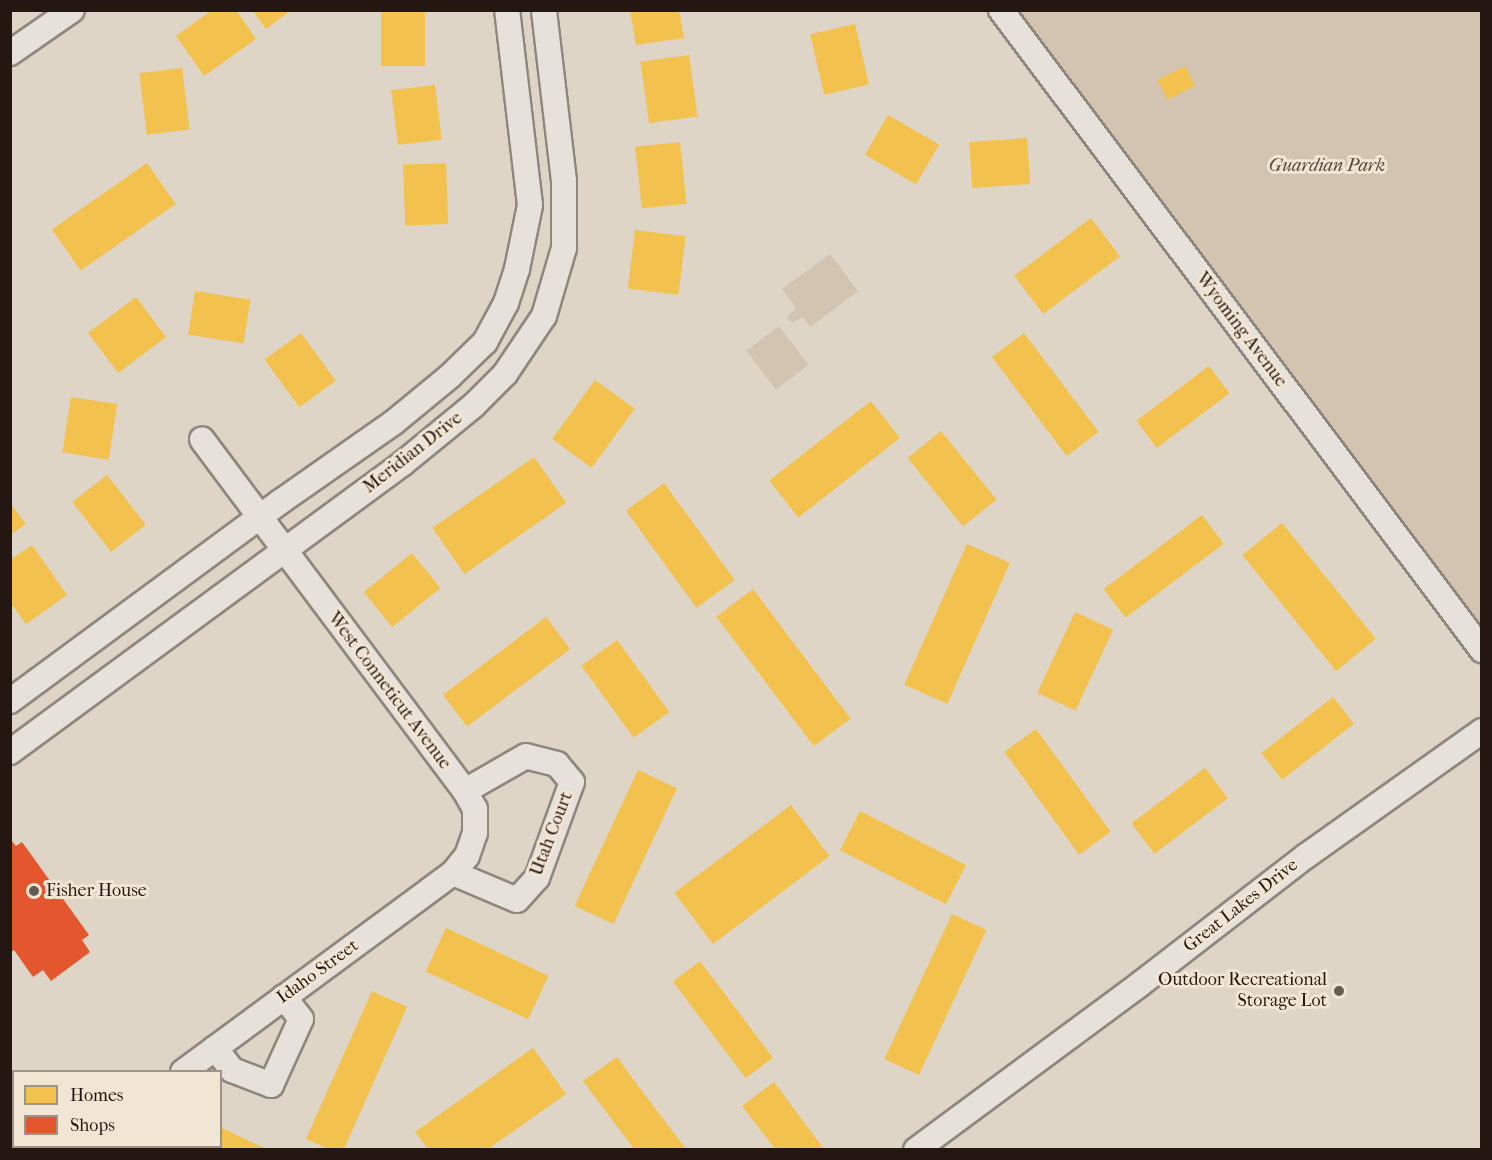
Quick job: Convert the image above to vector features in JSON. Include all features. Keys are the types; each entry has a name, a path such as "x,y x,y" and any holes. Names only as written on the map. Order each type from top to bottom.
{"street":[{"path":"10,53 72,10"},
{"name":"Meridian Drive","path":"10,701 260,517 393,423 450,376 485,342 506,303 517,269 530,205 507,10"},
{"name":"Meridian Drive","path":"10,752 402,464 474,405 506,374 544,316 564,248 564,181 544,10"},
{"name":"Wyoming Avenue","path":"1001,10 1482,650"},
{"name":"West Conneticut Avenue","path":"202,440 465,791 475,809 475,833 467,856 453,873"},
{"name":"Great Lakes Drive","path":"916,1149 1139,985 1306,856 1482,731"},
{"name":"Utah Court","path":"453,873 517,900 537,878 572,782 557,764 526,756 465,791"},
{"name":"Idaho Street","path":"184,1070 453,873"},
{"path":"215,1048 232,1070 271,1085 301,1019 284,997"}],"green space":[{"name":"Guardian Park","path":"1020,11 1481,11 1481,634 1472,622"},
{"path":"830,254 858,291 810,327 803,317 792,323 787,317 796,308 782,289"},
{"path":"779,326 808,365 776,390 746,351"}],"building: Homes":[{"path":"212,10 236,10 256,39 204,76 176,36"},
{"path":"252,10 291,10 266,29"},
{"path":"381,10 425,10 425,66 381,66"},
{"path":"630,10 679,10 684,38 636,45"},
{"path":"855,24 869,84 824,95 810,34"},
{"path":"689,55 698,116 649,123 640,62"},
{"path":"1185,66 1195,86 1167,100 1157,80"},
{"path":"182,68 190,130 147,135 139,73"},
{"path":"435,85 442,140 398,145 391,90"},
{"path":"888,115 939,144 916,184 865,155"},
{"path":"1027,138 1030,184 972,188 969,142"},
{"path":"680,142 686,204 642,208 635,147"},
{"path":"147,163 176,204 81,270 52,230"},
{"path":"446,163 448,224 405,225 403,165"},
{"path":"1091,218 1120,256 1043,314 1014,276"},
{"path":"635,230 686,236 678,295 628,289"},
{"path":"195,291 250,300 243,343 188,334"},
{"path":"136,297 166,337 118,373 88,333"},
{"path":"301,333 336,381 299,407 265,359"},
{"path":"1024,333 1099,432 1067,456 992,357"},
{"path":"1209,366 1229,393 1157,448 1136,421"},
{"path":"595,380 635,409 592,468 552,439"},
{"path":"71,397 117,404 109,460 62,452"},
{"path":"871,401 900,438 798,517 769,480"},
{"path":"941,431 996,499 963,526 908,458"},
{"path":"534,457 566,503 465,574 432,528"},
{"path":"107,475 146,525 111,552 72,502"},
{"path":"664,483 735,580 697,608 626,511"},
{"path":"10,503 26,524 10,535"},
{"path":"1202,515 1224,544 1125,618 1104,589"},
{"path":"1282,523 1376,639 1336,671 1242,555"},
{"path":"967,544 1010,563 947,704 904,685"},
{"path":"32,545 67,595 26,624 10,602 10,560"},
{"path":"412,553 440,588 392,627 364,592"},
{"path":"753,589 850,718 814,746 716,617"},
{"path":"1075,612 1113,630 1075,710 1037,693"},
{"path":"546,617 570,649 467,727 443,695"},
{"path":"617,640 669,712 634,738 581,666"},
{"path":"1333,697 1354,724 1282,780 1261,753"},
{"path":"1036,729 1111,832 1079,855 1004,752"},
{"path":"1205,768 1228,798 1154,854 1132,823"},
{"path":"638,770 677,788 614,924 575,906"},
{"path":"791,805 830,856 713,944 674,893"},
{"path":"860,811 966,865 946,904 840,850"},
{"path":"952,914 986,930 919,1075 884,1059"},
{"path":"446,928 548,976 528,1019 426,972"},
{"path":"700,961 773,1058 746,1078 673,981"},
{"path":"372,991 407,1007 344,1149 329,1149 306,1139"},
{"path":"533,1048 566,1094 488,1149 428,1149 415,1132"},
{"path":"617,1057 686,1149 634,1149 583,1081"},
{"path":"774,1082 824,1149 775,1149 742,1106"},
{"path":"222,1128 266,1149 170,1148 222,1148"}],"building: Shops":[{"name":"Fisher House","path":"10,839 16,846 22,842 89,935 82,940 90,952 51,981 43,970 33,977 14,950 10,953"}],"place":[{"name":"Fisher House","path":"34,891"},
{"name":"Outdoor Recreational Storage Lot","path":"1339,991"}]}
